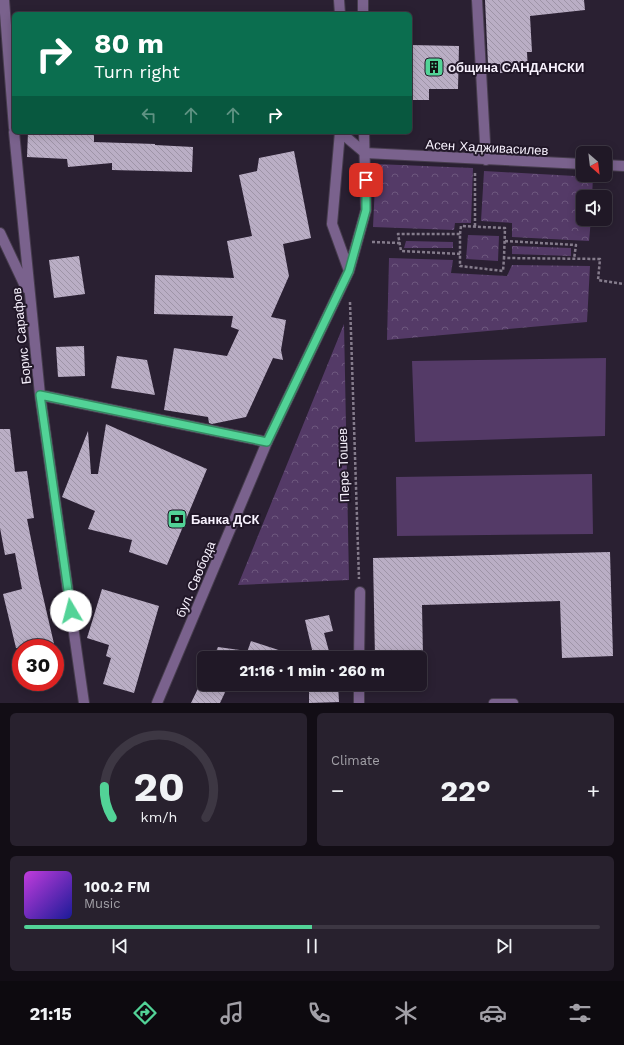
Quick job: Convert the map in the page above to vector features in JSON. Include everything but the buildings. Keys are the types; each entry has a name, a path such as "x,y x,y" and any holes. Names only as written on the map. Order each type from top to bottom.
{"street":[{"path":"4,0 12,92"},
{"path":"339,0 340,12"},
{"path":"363,0 363,12"},
{"path":"477,0 486,160"},
{"name":"Борис Сарафов","path":"14,134 40,395 84,703"},
{"path":"340,134 332,224 349,271"},
{"path":"342,134 365,153"},
{"name":"бул. Свобода","path":"157,703 267,442 349,271 366,210 364,134"},
{"name":"Асен Хадживасилев","path":"365,153 576,164"},
{"path":"612,165 624,166"},
{"path":"0,234 29,293"},
{"path":"40,395 267,442"},
{"path":"359,651 360,592"},
{"path":"359,691 359,703"}],"lane":[{"path":"493,703 514,703"}],"path":[{"path":"475,159 475,227"},
{"path":"461,226 475,227 505,228 503,271 460,266 461,226"},
{"path":"460,234 398,234 401,251 460,254"},
{"path":"505,241 576,245 574,259"},
{"path":"358,242 400,243"},
{"path":"504,258 600,260 598,280 624,284"},
{"name":"Пере Тошев","path":"349,271 360,592"}],"green space":[{"path":"376,164 473,168 471,223 455,223 454,230 373,227"},
{"path":"484,171 576,176 576,182 593,182 592,190 576,190 576,226 590,226 589,241 512,237 512,223 481,221"},
{"path":"468,235 499,236 498,261 466,259"},
{"path":"406,241 453,242 453,248 404,248"},
{"path":"512,246 571,248 571,256 512,254"},
{"path":"389,258 453,260 451,273 507,276 512,265 590,266 587,322 387,340"},
{"path":"344,324 349,580 238,585"},
{"path":"606,358 605,436 415,442 412,361"},
{"path":"592,474 593,534 397,536 396,477"}],"place":[{"name":"община САНДАНСКИ","path":"434,67"},
{"name":"Банка ДСК","path":"177,519"}],"route":[{"path":"71,611 40,395 267,442 349,271 366,210 366,180"}]}
